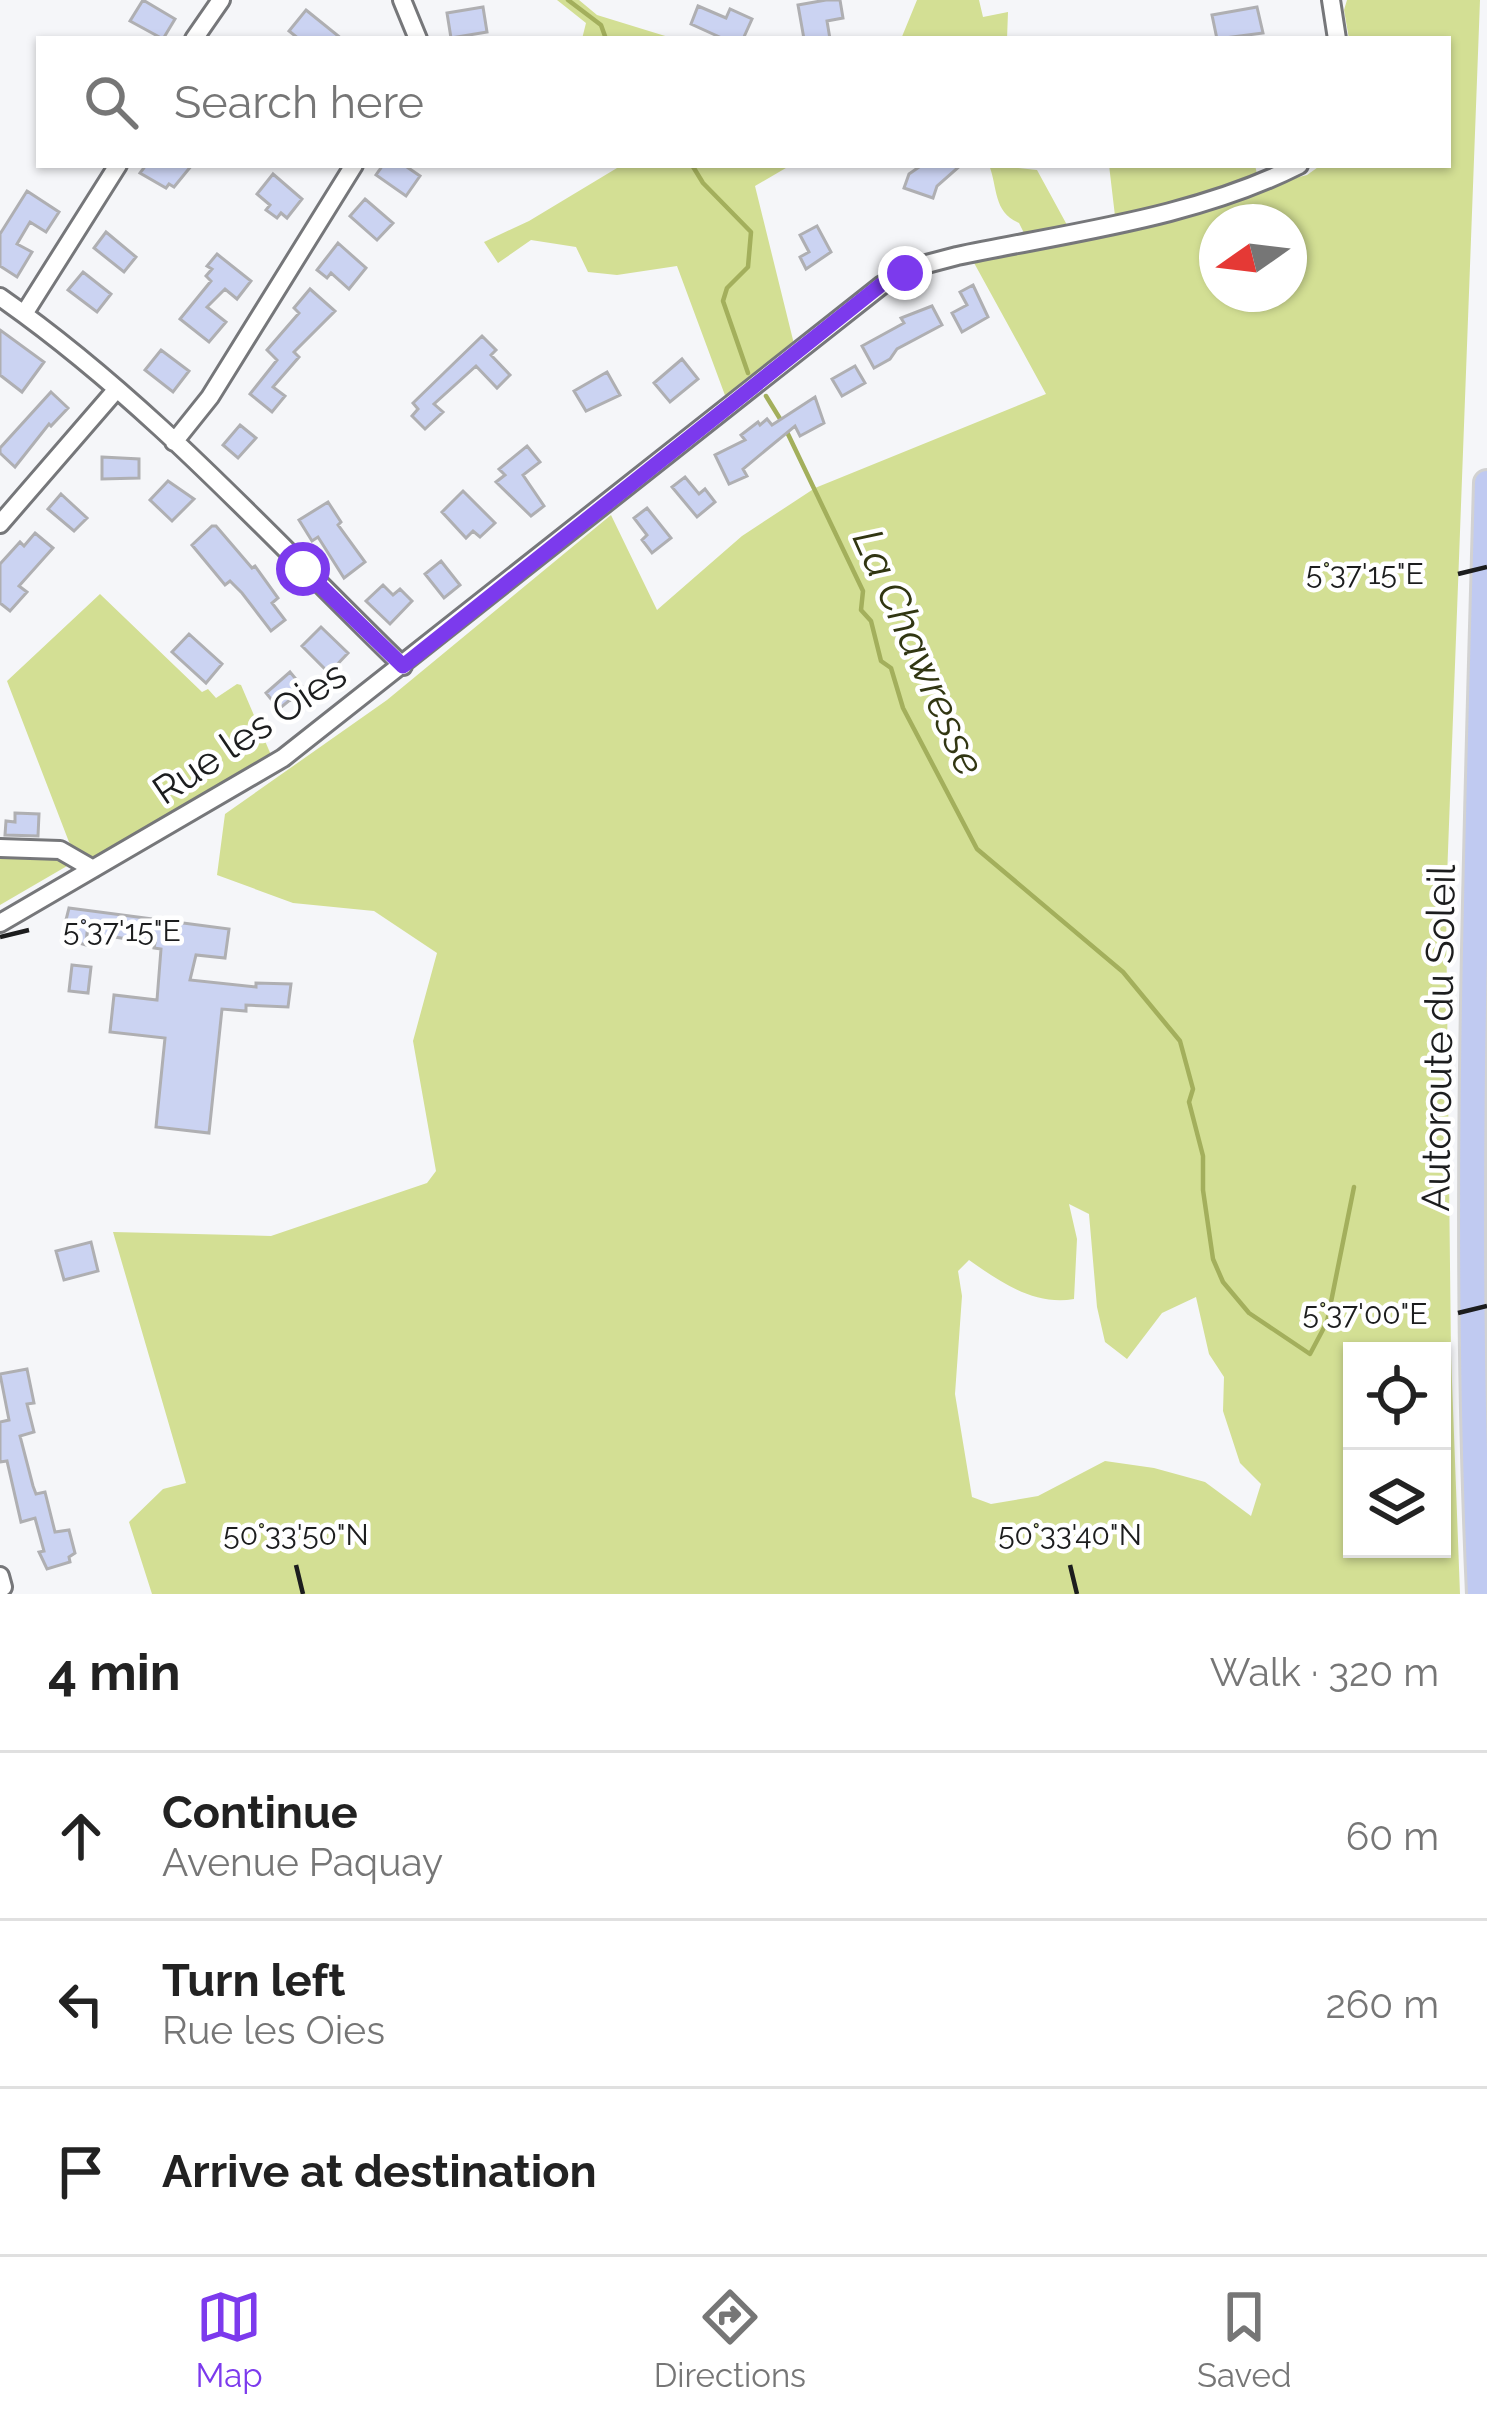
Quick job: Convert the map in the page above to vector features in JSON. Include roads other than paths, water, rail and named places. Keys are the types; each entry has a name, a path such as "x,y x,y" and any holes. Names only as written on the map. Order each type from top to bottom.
{"highway":[{"name":"Autoroute du Soleil","path":"1480,1594 1470,1182 1487,483"}],"street":[{"path":"196,36 221,0"},
{"path":"402,0 417,36"},
{"path":"1331,0 1337,36"},
{"path":"24,314 116,168"},
{"path":"174,442 210,397 352,168"},
{"name":"Rue les Oies","path":"0,923 283,758 882,284 919,266 957,256 1204,202 1257,186 1293,168"},
{"path":"0,297 80,356 174,442 403,666"},
{"path":"0,524 116,390"},
{"path":"0,848 60,850 93,868"}],"waterway":[{"path":"568,0 601,25 605,36"},
{"path":"694,168 751,232 748,267 727,288 723,301 748,373"},
{"name":"La Chawresse","path":"766,396 782,422"},
{"name":"La Chawresse","path":"787,432 863,591 861,610 871,621 881,661 891,668 903,708 977,849 1123,972 1180,1041 1193,1089 1189,1102 1203,1156 1213,1259 1223,1282 1249,1313 1310,1354 1327,1322 1354,1187"}]}
